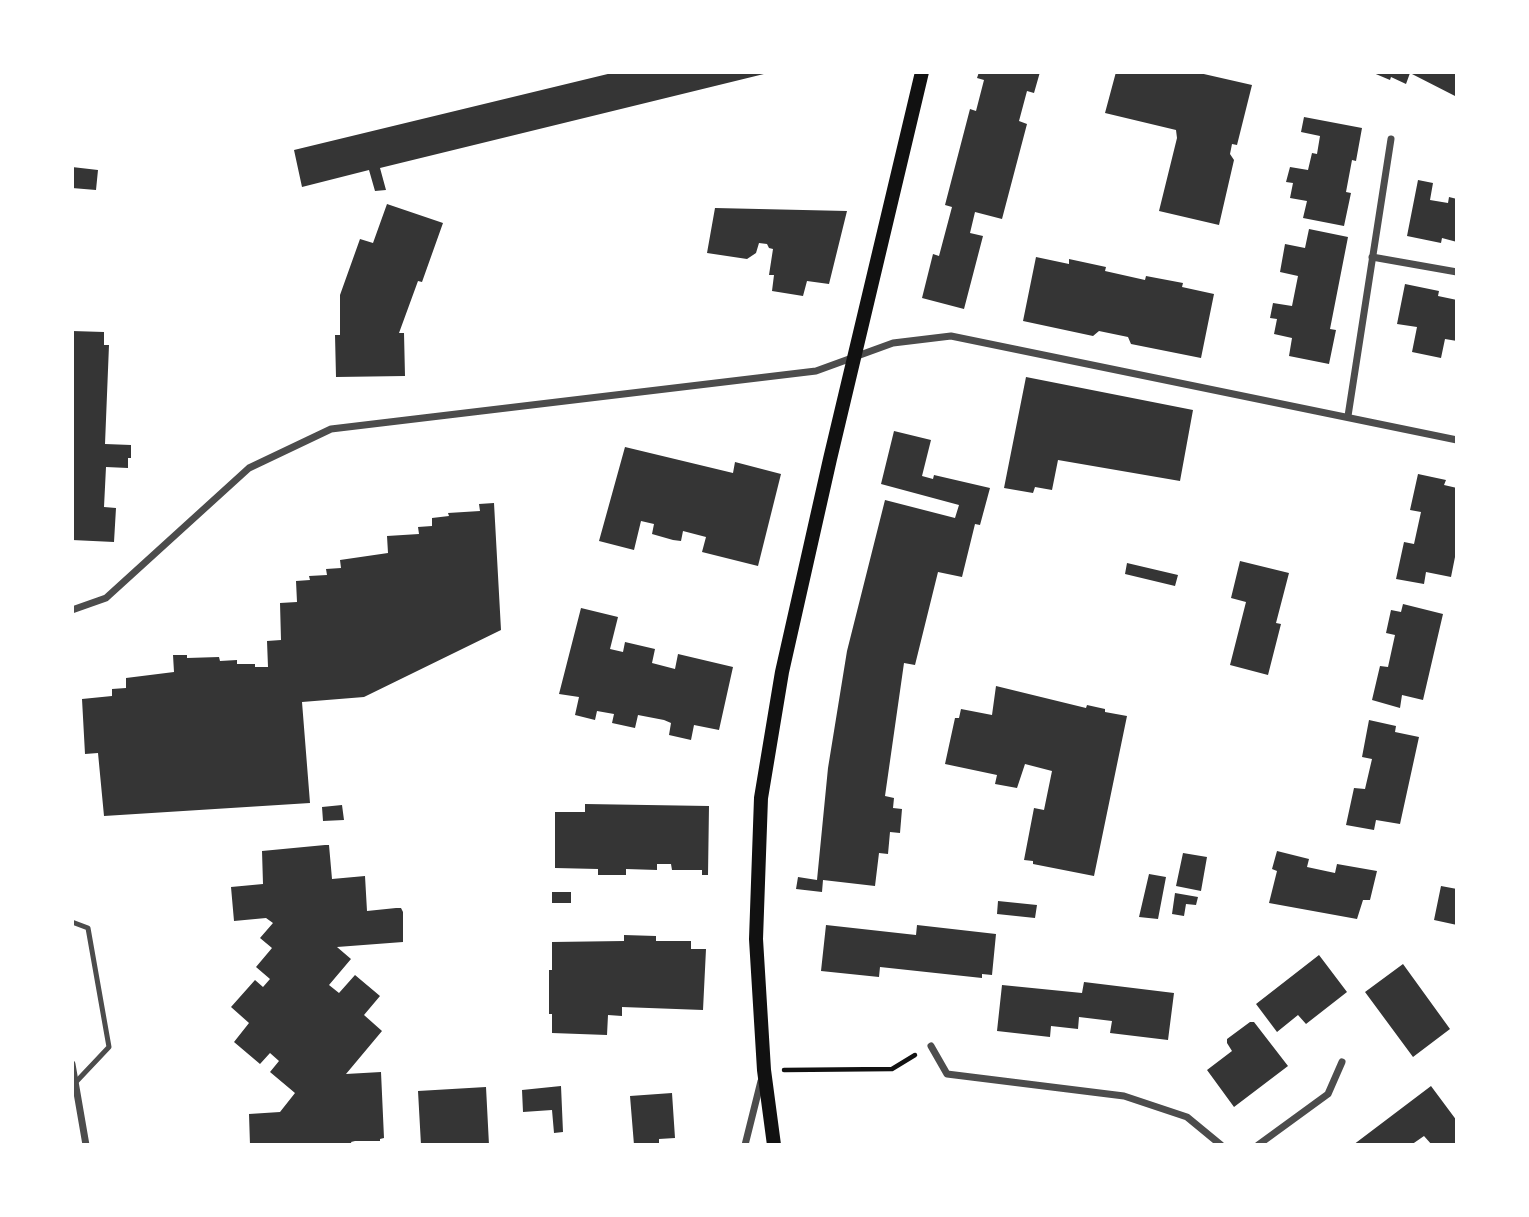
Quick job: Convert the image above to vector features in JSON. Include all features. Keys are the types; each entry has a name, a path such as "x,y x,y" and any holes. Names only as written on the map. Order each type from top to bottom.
{"main road":[{"path":"774,1145 764,1070 756,939 761,798 782,671 922,72"}],"street":[{"path":"1348,416 1391,139"},
{"path":"1372,257 1457,272"},
{"path":"72,610 106,598 249,468 331,429 816,371 893,342 951,336 1457,440"},
{"path":"931,1046 947,1074 1124,1096 1187,1117 1222,1145"},
{"path":"1258,1145 1328,1094 1342,1062"},
{"path":"72,1064 86,1145"},
{"path":"745,1145 764,1070"}],"lane":[{"path":"72,922 88,928 109,1047 75,1083"}],"path":[{"path":"764,1070 892,1069 931,1046"}],"building":[{"path":"616,72 768,73 380,168 386,190 375,191 369,170 302,187 294,150"},
{"path":"979,72 1040,72 1034,93 1027,91 1019,121 1027,124 1002,219 975,212 970,233 983,236 964,309 922,298 933,254 939,256 952,207 945,205 970,109 976,111 984,80 977,78"},
{"path":"1116,72 1195,72 1252,85 1237,145 1232,144 1230,154 1234,160 1219,225 1159,211 1177,138 1176,130 1105,113"},
{"path":"1371,72 1457,72 1457,97 1410,73 1406,84"},
{"path":"1304,117 1362,128 1356,161 1352,160 1346,192 1351,193 1344,226 1303,218 1307,201 1290,198 1293,183 1286,182 1290,167 1308,170 1312,153 1317,154 1320,136 1301,132"},
{"path":"72,167 98,170 96,190 72,188"},
{"path":"1418,180 1433,183 1430,200 1448,203 1449,197 1457,199 1457,242 1442,238 1441,243 1407,236"},
{"path":"387,204 443,223 422,282 418,281 399,333 404,333 405,376 336,377 335,335 340,335 340,295 360,239 373,243"},
{"path":"715,208 847,211 829,284 807,281 803,296 772,291 774,275 769,275 773,249 767,244 759,243 756,253 747,259 707,253"},
{"path":"1309,229 1348,237 1330,329 1336,330 1329,364 1289,356 1292,338 1274,334 1277,319 1270,318 1273,303 1292,306 1298,276 1280,272 1285,244 1305,248"},
{"path":"1036,257 1069,264 1069,259 1106,267 1105,271 1145,280 1146,276 1183,283 1182,287 1214,294 1201,358 1131,344 1128,337 1099,331 1093,336 1023,321"},
{"path":"1405,284 1439,291 1438,296 1457,300 1457,341 1445,339 1441,358 1412,352 1417,327 1397,324"},
{"path":"72,331 104,332 104,345 109,345 105,444 131,445 128,468 106,467 104,507 116,508 114,542 72,540"},
{"path":"1026,377 1193,410 1180,481 1058,460 1052,490 1035,487 1033,493 1004,488"},
{"path":"894,431 931,440 922,476 933,479 934,475 990,488 980,525 975,524 962,577 938,572 915,665 904,663 885,796 894,798 893,808 902,809 900,833 890,832 888,854 879,853 875,886 823,880 822,892 796,889 798,877 817,880 828,768 847,651 885,500 955,518 959,505 881,484"},
{"path":"625,447 733,473 735,462 781,474 758,566 702,552 706,537 683,531 681,541 673,540 652,534 654,524 641,521 634,550 599,541"},
{"path":"1418,474 1446,480 1444,485 1457,488 1457,547 1451,577 1426,572 1424,584 1396,579 1404,542 1414,544 1421,512 1410,510"},
{"path":"494,503 501,630 364,697 302,702 310,803 104,816 98,753 85,754 82,699 112,696 112,689 126,688 126,678 174,672 173,655 187,655 187,658 219,657 220,661 237,660 237,664 268,667 267,641 281,640 280,603 297,602 296,581 310,580 309,576 327,575 326,569 341,568 340,560 388,553 387,536 419,534 418,527 432,526 432,518 449,516 448,513 480,511 479,504"},
{"path":"1240,561 1289,573 1276,623 1281,624 1268,675 1230,665 1246,602 1231,598"},
{"path":"1127,563 1178,575 1175,586 1125,574"},
{"path":"1403,604 1443,614 1423,700 1402,695 1400,708 1372,700 1380,666 1388,667 1395,635 1386,633 1391,610 1401,612"},
{"path":"581,608 618,617 610,649 623,652 625,642 655,649 652,663 675,669 678,654 733,667 719,730 694,725 691,740 669,735 671,723 664,720 638,715 635,728 612,723 614,714 597,711 595,720 575,715 579,697 559,694"},
{"path":"996,686 1127,716 1094,876 1024,860 1034,808 1044,810 1052,771 1025,764 1017,788 995,784 997,775 945,764 955,718 959,718 961,709 992,715"},
{"path":"1369,720 1396,726 1395,732 1419,737 1400,824 1376,820 1374,830 1346,825 1354,788 1365,789 1372,759 1362,757"},
{"path":"585,804 709,806 708,875 702,875 702,870 672,870 671,864 657,864 657,870 626,869 626,875 598,875 598,869 555,868 555,812 585,812"},
{"path":"342,805 344,820 323,821 322,807"},
{"path":"329,845 332,879 365,876 367,911 401,908 403,912 403,942 337,947 351,959 329,985 339,993 355,975 380,996 364,1015 382,1031 346,1074 381,1072 384,1138 380,1141 355,1141 351,1142 352,1145 250,1145 249,1114 280,1112 295,1093 270,1072 279,1061 270,1053 260,1064 234,1042 249,1023 231,1007 255,980 263,987 270,979 256,967 272,948 260,938 273,923 266,918 234,921 231,887 263,884 262,851"},
{"path":"1277,851 1309,859 1307,867 1335,873 1337,864 1377,871 1370,900 1363,900 1357,919 1269,903 1277,871 1272,869"},
{"path":"1183,853 1207,857 1201,891 1176,886"},
{"path":"1149,874 1166,877 1158,919 1139,917"},
{"path":"1441,886 1457,889 1457,925 1434,920"},
{"path":"552,892 571,892 571,903 552,903"},
{"path":"1175,893 1198,897 1196,905 1186,904 1184,916 1172,914"},
{"path":"998,901 1037,905 1035,918 997,914"},
{"path":"826,925 916,935 917,925 996,934 992,975 982,974 982,978 880,967 879,977 821,971"},
{"path":"624,935 656,936 656,941 691,941 691,949 706,949 703,1010 622,1007 622,1016 608,1015 607,1035 552,1033 549,970 552,970 552,942 624,941"},
{"path":"1319,955 1347,992 1306,1024 1298,1015 1277,1032 1256,1004"},
{"path":"1403,964 1450,1029 1413,1057 1365,992"},
{"path":"1084,982 1174,993 1168,1040 1110,1033 1112,1021 1079,1017 1078,1029 1051,1026 1050,1037 997,1031 1002,985 1082,993"},
{"path":"1250,1022 1254,1022 1288,1066 1234,1107 1207,1070 1232,1051 1227,1039"},
{"path":"561,1086 563,1132 554,1133 552,1110 523,1112 522,1090"},
{"path":"1431,1086 1457,1121 1457,1145 1432,1145 1424,1136 1411,1145 1353,1145"},
{"path":"486,1087 489,1145 421,1145 418,1091"},
{"path":"672,1093 675,1138 659,1139 659,1145 634,1145 630,1096"}]}
